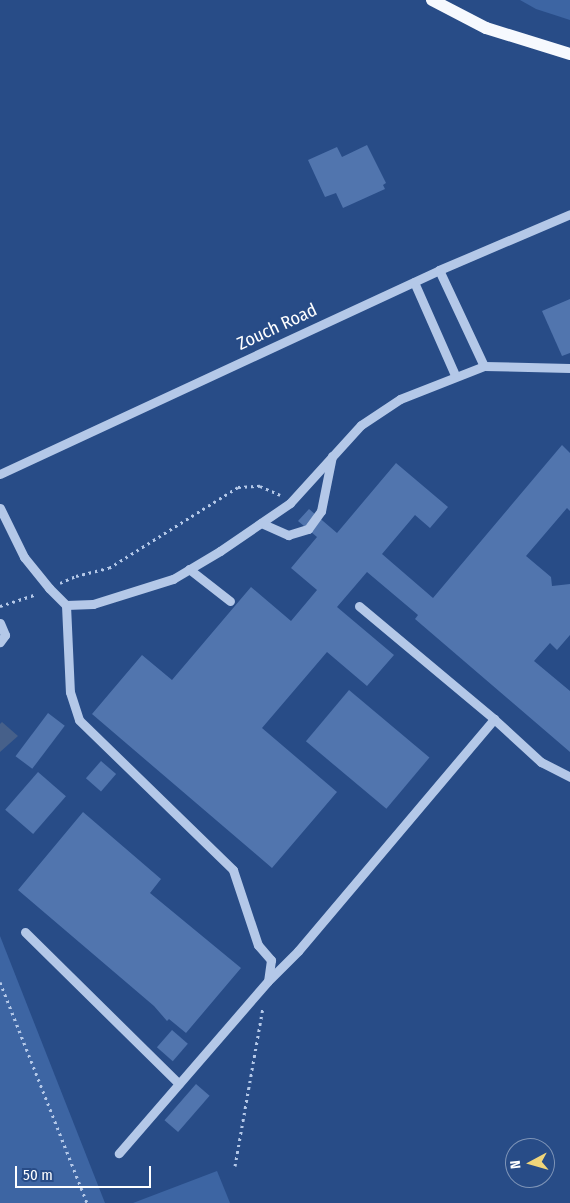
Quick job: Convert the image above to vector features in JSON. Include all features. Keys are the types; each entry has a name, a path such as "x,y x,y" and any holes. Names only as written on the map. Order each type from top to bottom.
{"main road":[{"path":"432,0 486,28 570,54"}],"street":[{"name":"Zouch Road","path":"0,474 438,270 570,214"},
{"path":"438,270 484,366"},
{"path":"414,282 455,375"},
{"path":"66,605 93,604 173,579 290,503 333,453 361,425 400,399 455,375 484,366 570,368"},
{"path":"260,523 288,535 308,530 322,511 333,453"},
{"path":"0,508 24,557 49,588 66,605 70,692 79,720 233,870 258,945 271,960 268,980"},
{"path":"189,569 230,601"},
{"path":"359,606 494,719 541,762 570,777"},
{"path":"0,623 6,636 0,642"},
{"path":"119,1153 268,980 298,951 494,719"},
{"path":"25,932 179,1084"}],"path":[{"path":"0,606 76,576 109,568 238,487 266,487 290,503"},
{"path":"234,1166 268,980"},
{"path":"0,982 87,1203"}],"shaded area":[{"path":"520,0 570,0 570,20 536,9"},
{"path":"2,722 18,736 0,752 0,724"},
{"path":"0,936 105,1203 0,1203"},
{"path":"217,1171 230,1203 133,1203"}],"building":[{"path":"367,145 386,183 383,185 385,189 343,208 336,193 325,197 308,160 337,147 342,157"},
{"path":"570,299 570,353 562,356 542,311"},
{"path":"562,445 570,453 570,511 567,508 526,556 551,577 552,586 570,584 570,635 557,650 550,643 534,661 570,691 570,752 415,619 418,615 367,572 337,607 394,655 367,686 327,652 262,728 337,792 272,868 92,714 142,655 172,680 251,587 291,621 317,590 291,568 317,537 298,521 309,509 337,533 396,463 448,507 430,528 415,515 382,554 433,598"},
{"path":"349,690 429,757 386,809 306,741"},
{"path":"48,713 65,726 32,769 16,756"},
{"path":"101,761 116,774 101,791 86,778"},
{"path":"38,772 66,796 33,834 5,810"},
{"path":"83,812 161,879 150,893 241,968 186,1033 169,1019 167,1021 154,1006 18,890"},
{"path":"172,1030 188,1044 173,1061 157,1047"},
{"path":"196,1084 210,1096 178,1132 165,1120"}]}
